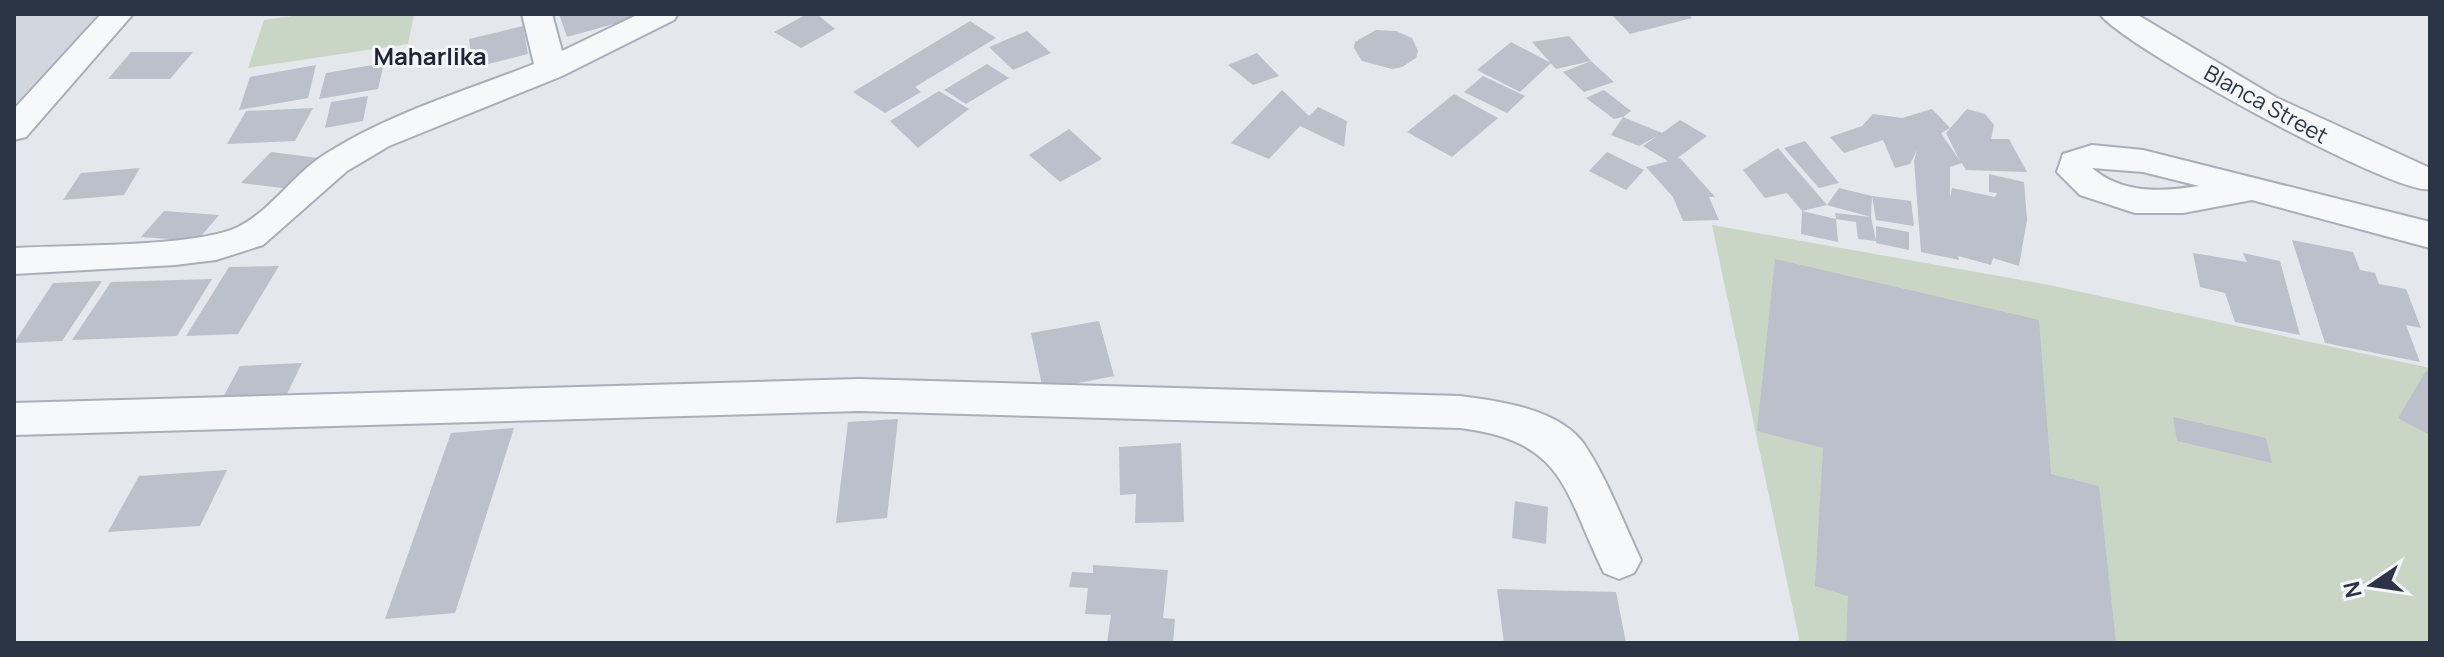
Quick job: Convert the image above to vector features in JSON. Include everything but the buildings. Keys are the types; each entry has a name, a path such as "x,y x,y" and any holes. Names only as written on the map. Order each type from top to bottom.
{"street":[{"path":"14,129 118,14"},
{"path":"537,14 551,69"},
{"path":"14,261 175,252 216,247 250,236 353,151 401,128 551,69 663,14"},
{"name":"Blanca Street","path":"2115,14 2169,50 2295,122 2428,169 2421,232"},
{"path":"2252,188 2421,232"},
{"path":"14,419 859,395 1460,412 1506,417 1542,432 1556,443 1573,464 1619,560"}],"shaded area":[{"path":"14,14 100,14 14,106"}],"green space":[{"path":"306,14 414,14 408,44 248,68 264,20"},
{"path":"1712,225 2049,285 2430,368 2430,643 1800,643"}],"district":[{"name":"Maharlika","path":"430,57"}]}
